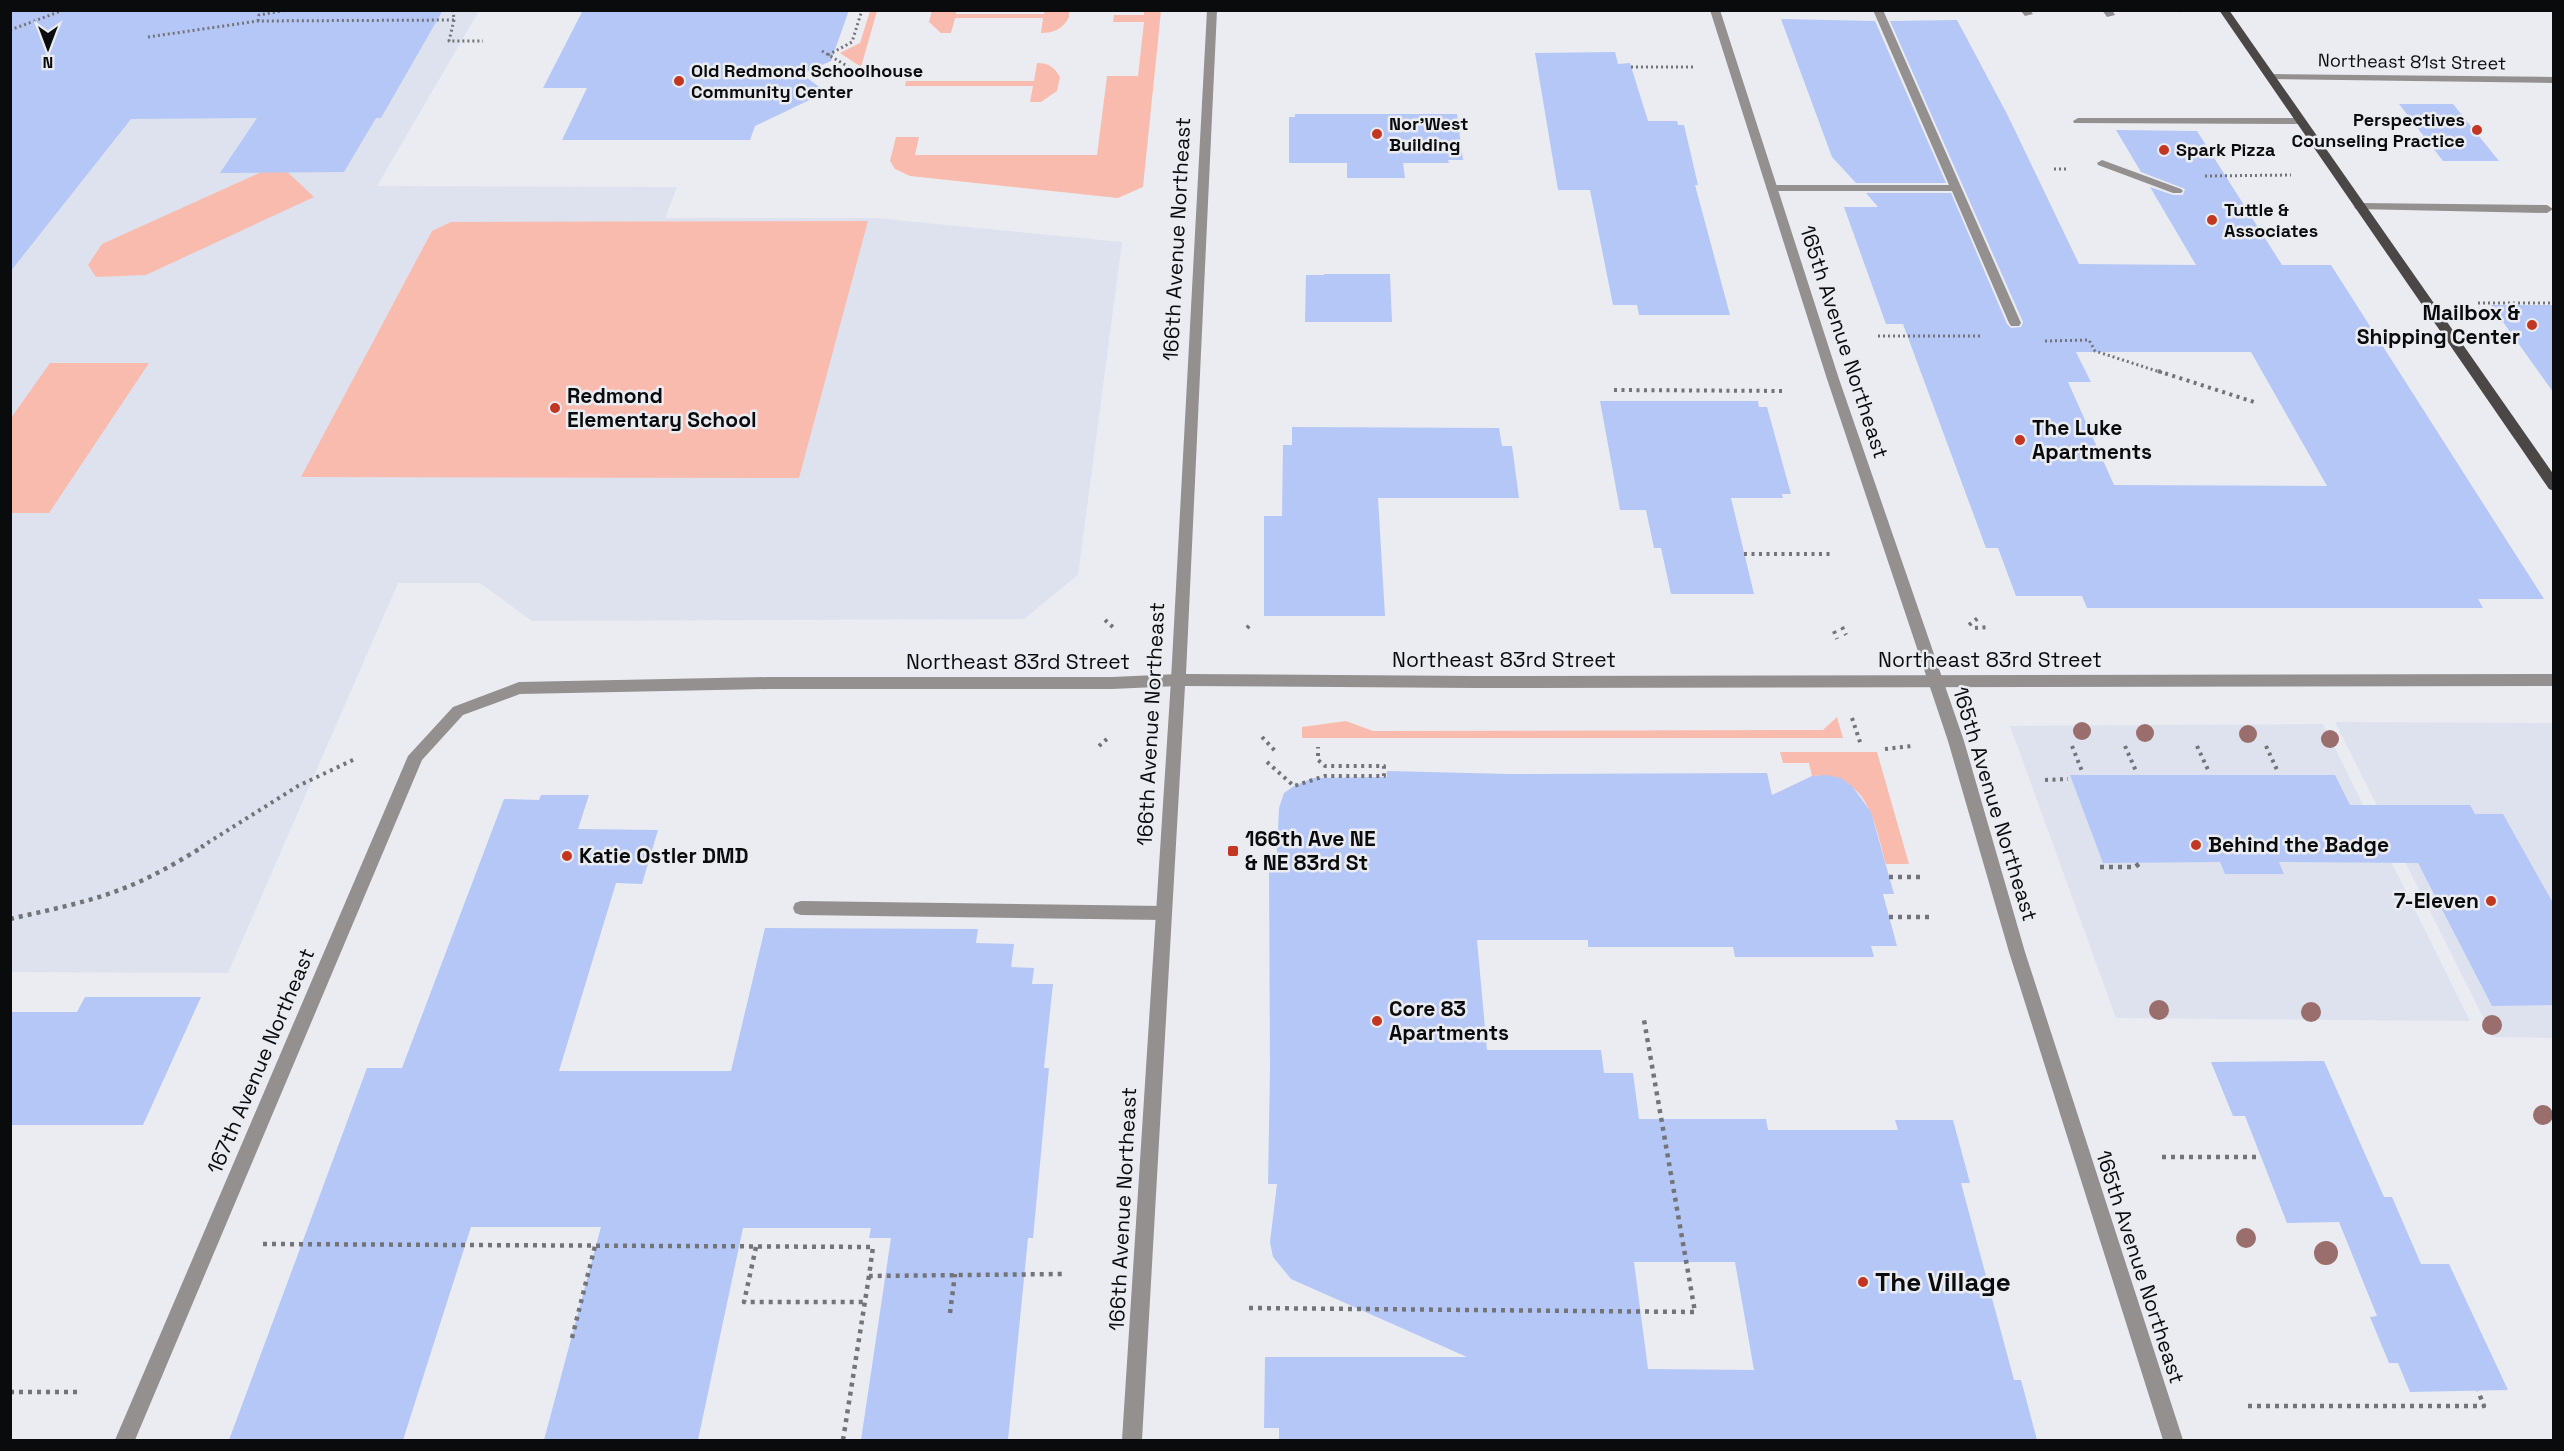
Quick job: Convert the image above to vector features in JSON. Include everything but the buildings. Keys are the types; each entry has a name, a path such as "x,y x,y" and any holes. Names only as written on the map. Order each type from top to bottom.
{"main road":[{"path":"2224,10 2553,486"}],"street":[{"name":"166th Avenue Northeast","path":"1132,1440 1178,680 1212,10"},
{"name":"165th Avenue Northeast","path":"1715,10 1833,379 1956,741 2020,963 2173,1440"},
{"path":"1878,10 2015,323"},
{"name":"Northeast 81st Street","path":"2271,77 2553,80"},
{"path":"2078,121 2301,121"},
{"path":"2102,163 2177,191"},
{"path":"1772,188 1956,188"},
{"path":"2360,207 2547,209"},
{"name":"Northeast 83rd Street","path":"458,711 519,688 769,683 1112,683 1178,680 1474,682 2553,680"},
{"name":"167th Avenue Northeast","path":"124,1440 416,756 458,711"},
{"path":"801,908 1164,913"}],"path":[{"path":"10,30 64,10"},
{"path":"258,21 259,15 287,10"},
{"path":"453,10 454,20 449,41 483,41"},
{"path":"828,55 852,42 862,10"},
{"path":"148,36 258,21 454,20"},
{"path":"822,51 867,78"},
{"path":"1631,67 1693,67"},
{"path":"2198,176 2291,175"},
{"path":"2478,303 2553,303"},
{"path":"1878,336 1988,336"},
{"path":"2034,340 2090,340 2095,351 2254,402"},
{"path":"1614,390 1786,391"},
{"path":"1744,554 1833,554"},
{"path":"1969,625 1978,618"},
{"path":"1105,620 1116,630"},
{"path":"1842,627 1846,635"},
{"path":"1975,628 1989,627"},
{"path":"1834,631 1837,639"},
{"path":"1850,711 1861,745"},
{"path":"1262,737 1277,753"},
{"path":"1099,746 1108,738"},
{"path":"1886,749 1912,746"},
{"path":"2072,746 2082,771"},
{"path":"2126,746 2136,771"},
{"path":"2197,746 2209,772"},
{"path":"2266,746 2278,772"},
{"path":"1267,762 1294,786 1325,776 1384,776 1384,766 1325,766 1318,760 1318,747"},
{"path":"10,919 88,900 136,884 177,862 291,791 337,765 355,759"},
{"path":"2045,780 2068,779"},
{"path":"2100,867 2135,867 2140,863"},
{"path":"1889,878 1923,878"},
{"path":"1889,916 1934,916"},
{"path":"1249,1308 1695,1312 1644,1020"},
{"path":"2162,1157 2261,1157"},
{"path":"263,1244 873,1247 843,1440"},
{"path":"572,1338 595,1246"},
{"path":"756,1247 744,1302 865,1302"},
{"path":"950,1313 955,1274"},
{"path":"869,1275 1063,1274"},
{"path":"2248,1406 2484,1406 2478,1391"},
{"path":"10,1392 80,1392"}],"shaded area":[{"path":"932,10 956,11 956,14 1044,14 1045,11 1069,10 1069,17 1058,29 1041,33 1043,18 955,18 951,33 941,33 929,22"},
{"name":"Redmond Elementary School","path":"11,11 479,11 377,186 677,187 665,218 875,218 1122,242 1078,575 1024,619 532,621 480,583 398,583 228,973 11,972"},
{"path":"870,11 877,11 861,67 840,53 860,43"},
{"path":"1144,11 1161,11 1143,187 1118,198 910,176 895,169 890,161 896,137 919,137 915,155 1097,155 1107,76 1138,76 1144,22 1113,22 1114,15 1144,15"},
{"path":"1037,63 1051,66 1060,77 1057,91 1041,102 1030,102 1033,86 905,86 906,81 1034,81"},
{"path":"279,164 314,197 146,275 96,277 88,265 102,244"},
{"path":"868,221 799,478 301,477 432,231 451,222"},
{"path":"50,363 149,363 49,513 11,513 11,418"},
{"path":"1837,717 1843,738 1302,738 1302,727 1346,721 1373,731 1823,730"},
{"path":"2335,722 2553,723 2553,1038 2493,1037"},
{"path":"2323,724 2470,1021 2116,1018 2010,726"},
{"path":"1780,752 1877,752 1909,864 1886,864 1872,816 1857,791 1846,782 1831,777 1812,776 1809,763 1783,763"}],"place":[{"name":"Old Redmond Schoolhouse Community Center","path":"679,81"},
{"name":"Perspectives Counseling Practice","path":"2477,130"},
{"name":"Nor'West Building","path":"1377,134"},
{"name":"Spark Pizza","path":"2164,150"},
{"name":"Tuttle & Associates","path":"2212,220"},
{"name":"Mailbox & Shipping Center","path":"2532,325"},
{"name":"Redmond Elementary School","path":"555,408"},
{"name":"The Luke Apartments","path":"2020,440"},
{"name":"Behind the Badge","path":"2196,845"},
{"name":"166th Ave NE & NE 83rd St","path":"1233,851"},
{"name":"Katie Ostler DMD","path":"567,856"},
{"name":"7-Eleven","path":"2491,901"},
{"name":"Core 83 Apartments","path":"1377,1021"},
{"name":"The Village","path":"1863,1282"}]}
